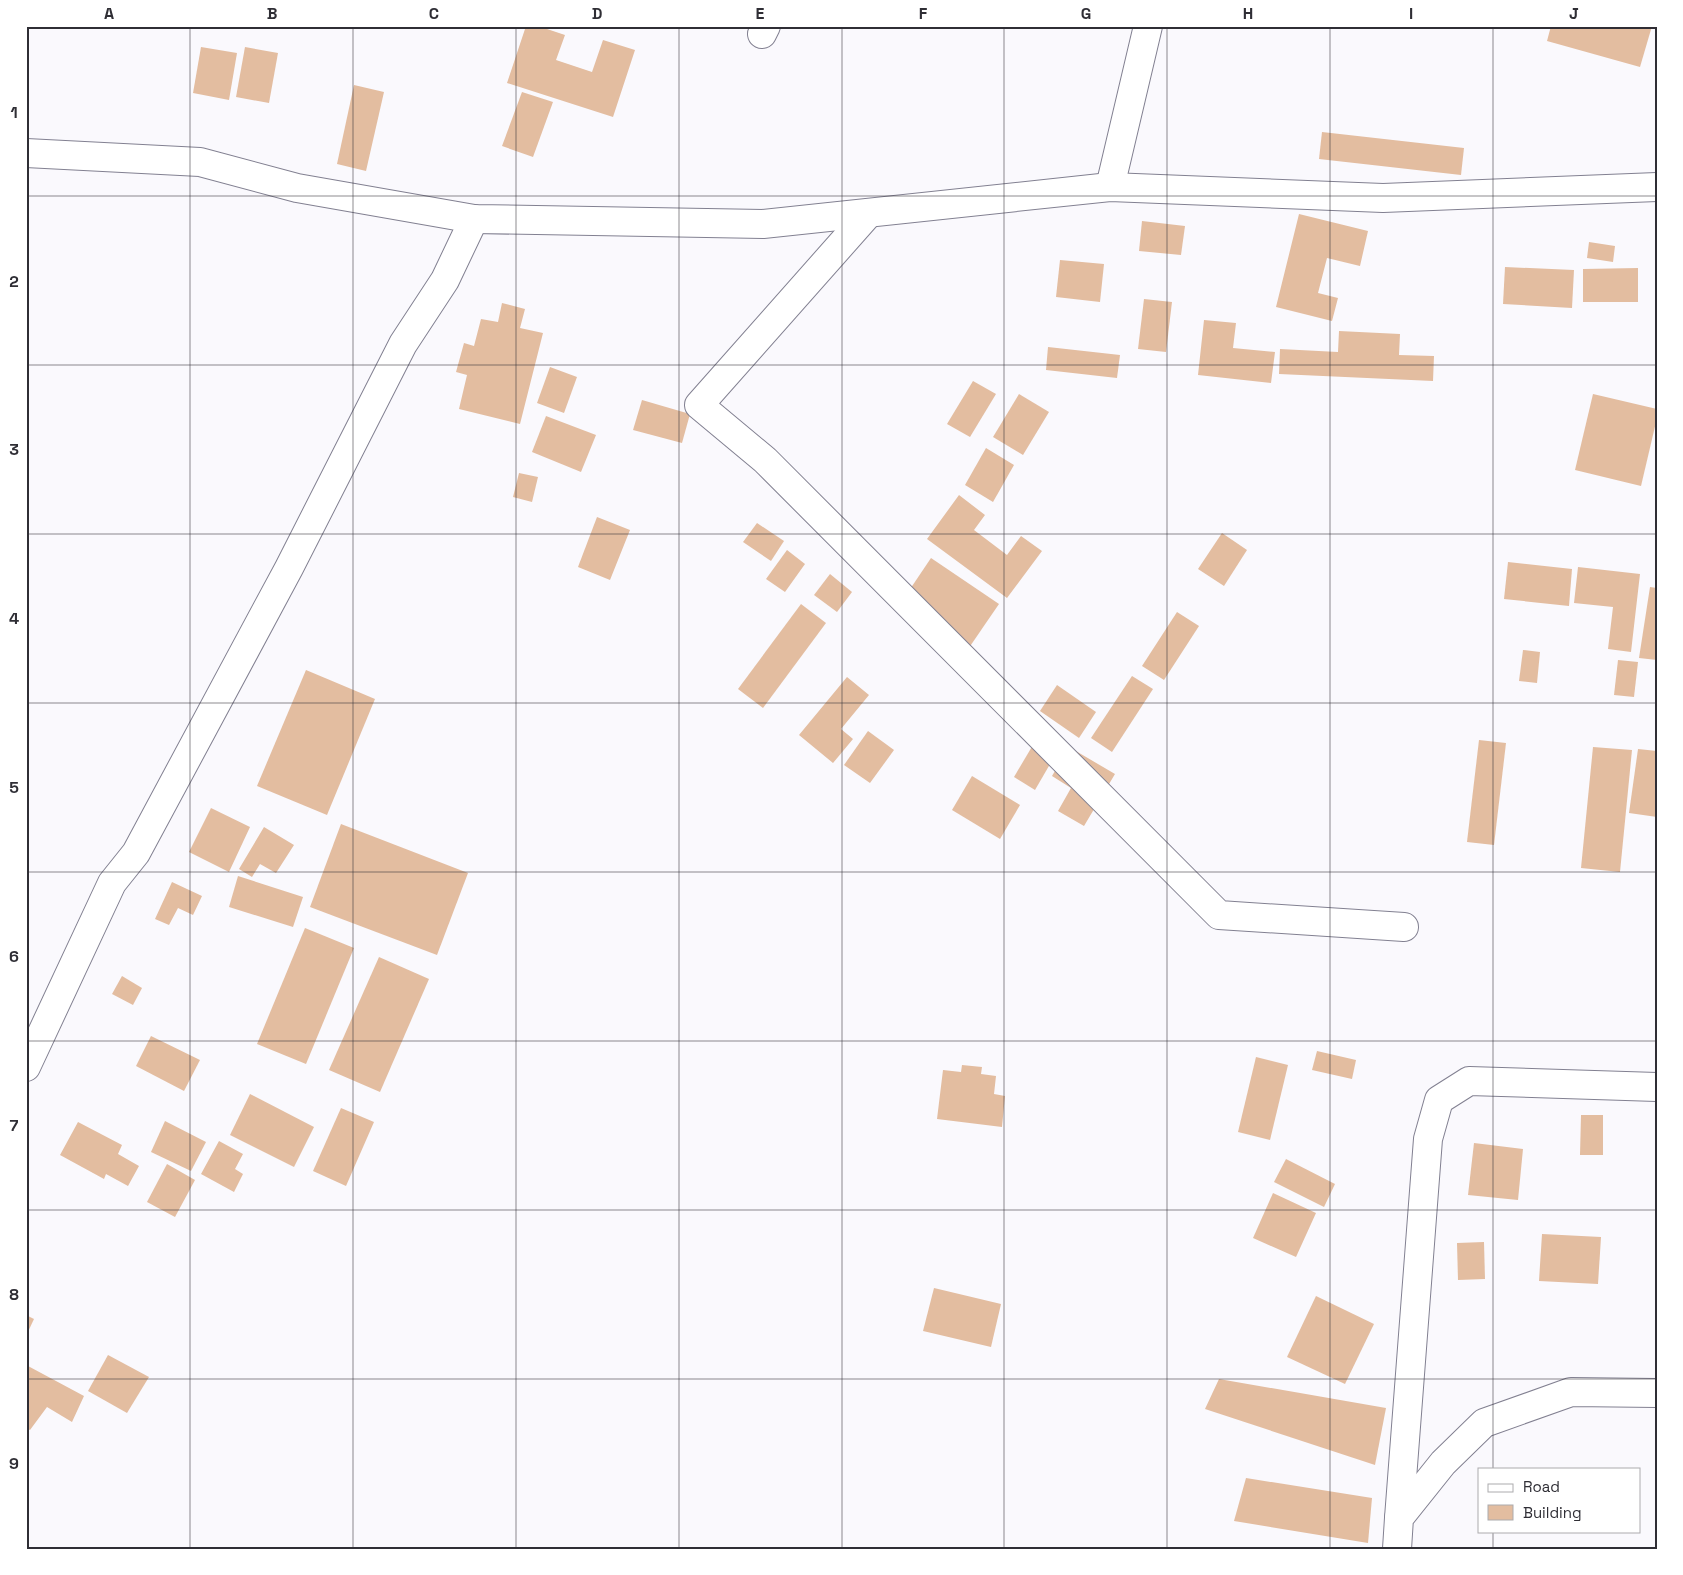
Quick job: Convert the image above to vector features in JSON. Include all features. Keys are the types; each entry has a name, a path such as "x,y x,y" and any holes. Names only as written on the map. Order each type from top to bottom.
{"street":[{"path":"1110,187 1148,26"},
{"path":"26,153 200,162 297,188 474,219 763,224 1110,187 1383,198 1657,187"},
{"path":"869,213 699,405 765,460 1219,915 1404,927"},
{"path":"26,1067 112,883 136,853 289,568 403,344 444,280 474,219"},
{"path":"1397,1549 1428,1140 1439,1100 1469,1081 1657,1087"},
{"path":"1399,1518 1443,1463 1484,1423 1571,1392 1657,1393"}],"building":[{"path":"526,26 538,26 565,35 556,60 592,72 603,40 635,50 613,117 507,83"},
{"path":"1551,26 1652,26 1640,67 1547,41"},
{"path":"201,47 237,53 229,100 193,93"},
{"path":"245,47 278,53 269,103 236,97"},
{"path":"354,85 384,92 366,171 337,164"},
{"path":"522,92 553,102 533,157 502,146"},
{"path":"1322,132 1464,148 1461,175 1319,159"},
{"path":"1299,214 1368,231 1360,266 1327,258 1318,293 1338,298 1332,321 1276,307"},
{"path":"1142,221 1185,226 1181,255 1139,251"},
{"path":"1589,242 1615,246 1613,262 1587,258"},
{"path":"1060,260 1104,264 1100,302 1056,297"},
{"path":"1505,267 1574,270 1572,308 1503,304"},
{"path":"1638,268 1638,302 1583,302 1583,269"},
{"path":"1144,299 1172,302 1166,352 1138,349"},
{"path":"502,303 525,309 520,328 543,333 520,424 459,409 467,375 456,372 464,343 474,346 481,319 498,322"},
{"path":"1204,320 1236,323 1233,348 1275,352 1271,383 1198,375"},
{"path":"1339,331 1400,334 1399,355 1434,356 1433,381 1279,374 1280,349 1338,352"},
{"path":"1048,347 1120,355 1117,378 1046,370"},
{"path":"550,367 577,377 564,413 537,403"},
{"path":"973,381 996,394 970,437 947,424"},
{"path":"1019,394 1049,412 1023,455 993,437"},
{"path":"1593,394 1657,409 1657,418 1641,486 1575,470"},
{"path":"642,400 690,414 682,443 633,430"},
{"path":"546,416 596,435 581,472 532,452"},
{"path":"986,448 1014,465 993,502 965,485"},
{"path":"519,473 538,477 532,502 513,497"},
{"path":"959,495 985,515 974,530 1007,555 1021,536 1042,551 1007,598 927,539"},
{"path":"597,517 630,530 610,580 578,567"},
{"path":"757,523 784,541 771,561 743,542"},
{"path":"1222,533 1247,550 1224,586 1198,569"},
{"path":"787,550 805,564 785,592 766,579"},
{"path":"931,558 999,604 964,655 896,610"},
{"path":"1508,562 1572,569 1569,606 1504,599"},
{"path":"1578,567 1640,574 1631,652 1608,649 1613,607 1574,603"},
{"path":"830,574 852,592 837,612 814,595"},
{"path":"1650,587 1657,588 1657,660 1639,658"},
{"path":"801,604 826,623 763,708 738,689"},
{"path":"1177,612 1199,626 1164,680 1142,666"},
{"path":"1523,650 1540,652 1537,683 1519,681"},
{"path":"1618,660 1638,662 1634,697 1614,695"},
{"path":"306,670 375,699 327,815 257,786"},
{"path":"1132,676 1153,689 1112,752 1091,738"},
{"path":"847,677 869,695 841,729 853,739 833,763 799,735"},
{"path":"1057,685 1096,712 1079,738 1040,711"},
{"path":"1043,728 1064,740 1035,790 1014,777"},
{"path":"868,731 894,750 870,783 844,765"},
{"path":"1479,740 1506,743 1494,845 1467,842"},
{"path":"1069,747 1115,774 1084,826 1058,811 1071,788 1052,776"},
{"path":"1593,747 1632,750 1620,872 1581,868"},
{"path":"1638,749 1657,751 1657,817 1629,813"},
{"path":"972,776 1020,805 1000,839 952,810"},
{"path":"211,808 250,827 229,872 189,852"},
{"path":"341,824 468,873 437,955 310,907"},
{"path":"264,827 294,845 276,873 260,864 252,877 239,869"},
{"path":"238,876 303,897 293,927 229,907"},
{"path":"172,882 202,896 193,915 178,908 169,925 155,919"},
{"path":"305,928 354,948 306,1064 257,1044"},
{"path":"379,957 429,979 380,1092 329,1070"},
{"path":"122,976 142,988 133,1005 112,994"},
{"path":"151,1036 200,1060 184,1091 136,1066"},
{"path":"1317,1051 1356,1060 1352,1079 1312,1070"},
{"path":"1256,1057 1288,1065 1270,1140 1238,1132"},
{"path":"962,1065 982,1067 981,1074 996,1076 994,1094 1005,1096 1002,1127 937,1119 943,1070 961,1072"},
{"path":"250,1094 314,1127 294,1167 230,1135"},
{"path":"341,1108 374,1122 346,1186 313,1171"},
{"path":"1581,1115 1603,1115 1603,1155 1580,1155"},
{"path":"165,1121 206,1142 191,1171 151,1152"},
{"path":"78,1122 122,1145 118,1154 139,1166 128,1186 106,1174 104,1179 60,1155"},
{"path":"219,1141 243,1154 235,1169 243,1174 234,1192 201,1174"},
{"path":"1474,1143 1523,1149 1518,1200 1468,1195"},
{"path":"1286,1159 1335,1184 1324,1207 1274,1182"},
{"path":"167,1164 195,1180 175,1217 147,1202"},
{"path":"1273,1193 1316,1213 1296,1257 1253,1238"},
{"path":"1542,1234 1601,1237 1598,1284 1539,1281"},
{"path":"1484,1242 1485,1279 1458,1280 1457,1243"},
{"path":"934,1288 1001,1304 991,1347 923,1331"},
{"path":"1316,1296 1374,1324 1345,1384 1287,1357"},
{"path":"26,1315 34,1319 26,1336"},
{"path":"108,1355 149,1377 127,1413 88,1391"},
{"path":"28,1366 84,1396 72,1422 47,1407 30,1430 26,1428 26,1370"},
{"path":"1219,1379 1386,1408 1375,1465 1205,1409"},
{"path":"1246,1478 1372,1498 1368,1543 1234,1521"}]}
